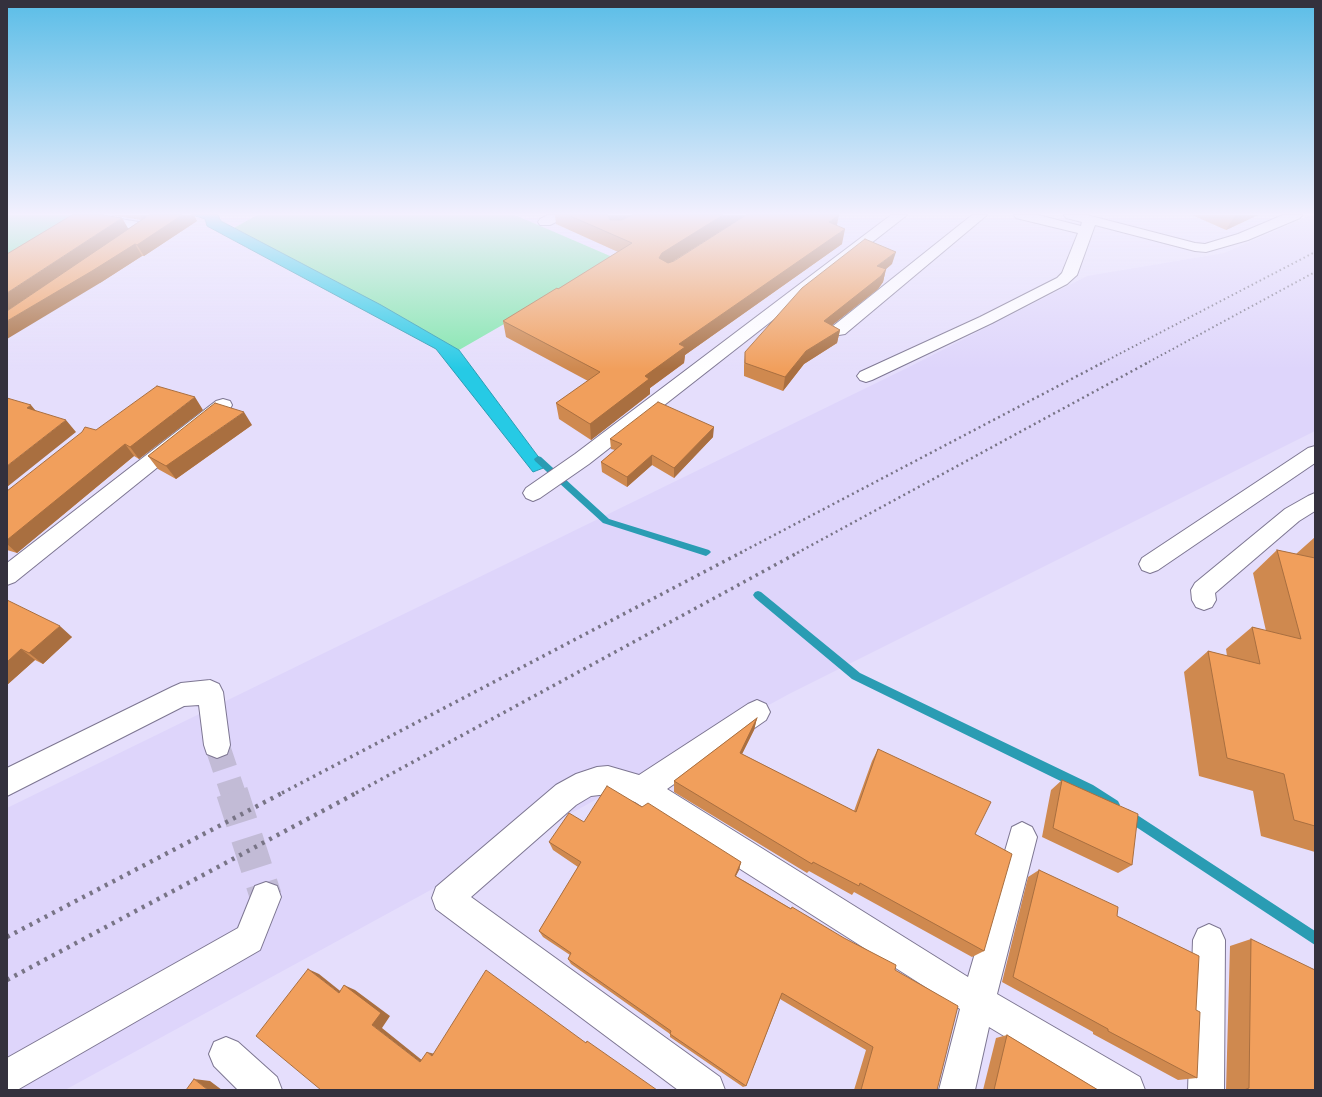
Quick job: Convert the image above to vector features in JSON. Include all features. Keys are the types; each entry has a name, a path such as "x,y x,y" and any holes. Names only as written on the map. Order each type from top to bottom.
{"street":[{"path":"533,493 582,459 833,266"},
{"path":"839,330 917,266"},
{"path":"866,376 986,320 1062,281 1069,275 1074,266"},
{"path":"7,576 223,405"},
{"path":"1150,564 1315,453"},
{"path":"1204,600 1203,590 1225,570 1292,515 1315,501"},
{"path":"7,782 181,695 210,692 217,745"},
{"path":"642,790 757,712"},
{"path":"707,1090 447,898 566,795 586,784 608,780 642,790 978,1002 1127,1090"},
{"path":"957,1090 978,1002 1022,837"},
{"path":"7,1077 249,940 266,897"},
{"path":"1206,1090 1209,940"},
{"path":"226,1054 264,1090"}],"shaded area":[{"path":"1145,266 1315,266 1315,431 789,694 65,1090 7,1090 7,808 907,368 1087,276"}],"green space":[{"path":"304,266 605,266 459,350"}],"water":[{"path":"282,266 307,266 381,305 459,350 546,467 533,472 436,349"}],"building":[{"path":"7,266 48,266 7,293"},
{"path":"73,266 100,266 7,321 7,311"},
{"path":"595,266 791,266 679,344 685,347 645,376 649,379 590,424 556,403 600,372 503,321 557,288 558,289"},
{"path":"830,266 878,266 886,269 881,276 824,321 840,330 806,351 785,377 745,363 745,352 802,288"},
{"path":"157,386 195,397 130,447 125,444 7,540 7,491 82,432 85,427 96,430"},
{"path":"7,398 31,405 27,408 66,420 7,466"},
{"path":"658,402 714,427 674,468 652,455 627,477 601,462 622,444 610,439"},
{"path":"215,403 244,412 166,466 148,456"},
{"path":"1277,550 1315,558 1315,826 1294,820 1284,774 1227,758 1208,651 1260,664 1252,627 1301,639"},
{"path":"7,600 60,626 29,653 21,649 7,662"},
{"path":"757,718 740,753 856,812 878,749 991,802 975,834 1012,854 984,951 860,883 859,886 813,862 812,864 674,781"},
{"path":"1062,780 1138,814 1132,865 1053,828"},
{"path":"607,786 642,807 648,803 741,862 735,876 791,909 792,907 844,938 896,965 895,970 958,1006 937,1090 861,1090 873,1047 782,993 746,1086 670,1034 671,1031 568,959 571,953 539,931 581,862 549,842 569,813 584,822"},
{"path":"1039,870 1118,907 1117,916 1199,956 1196,1010 1200,1012 1197,1078 1108,1031 1108,1029 1013,977"},
{"path":"1251,939 1315,970 1315,1090 1244,1090 1249,1088"},
{"path":"308,969 339,993 344,985 381,1013 372,1025 420,1062 427,1052 432,1056 486,970 586,1043 587,1041 657,1090 321,1090 256,1036"},
{"path":"1007,1035 1098,1090 994,1090"},
{"path":"194,1079 208,1090 186,1090"}],"waterway":[{"path":"538,459 606,521 706,552"},
{"path":"758,595 856,676 1089,789 1114,805"},
{"path":"1128,815 1315,939"}],"tunnel":[{"path":"217,745 233,793"},
{"path":"232,792 266,897"}],"railway":[{"path":"1100,364 1288,266"},
{"path":"1145,364 1315,272"},
{"path":"740,553 1102,363"},
{"path":"797,553 1147,363"},
{"path":"282,793 742,552"},
{"path":"356,793 799,552"},
{"path":"7,937 284,792"},
{"path":"7,980 358,792"}]}
